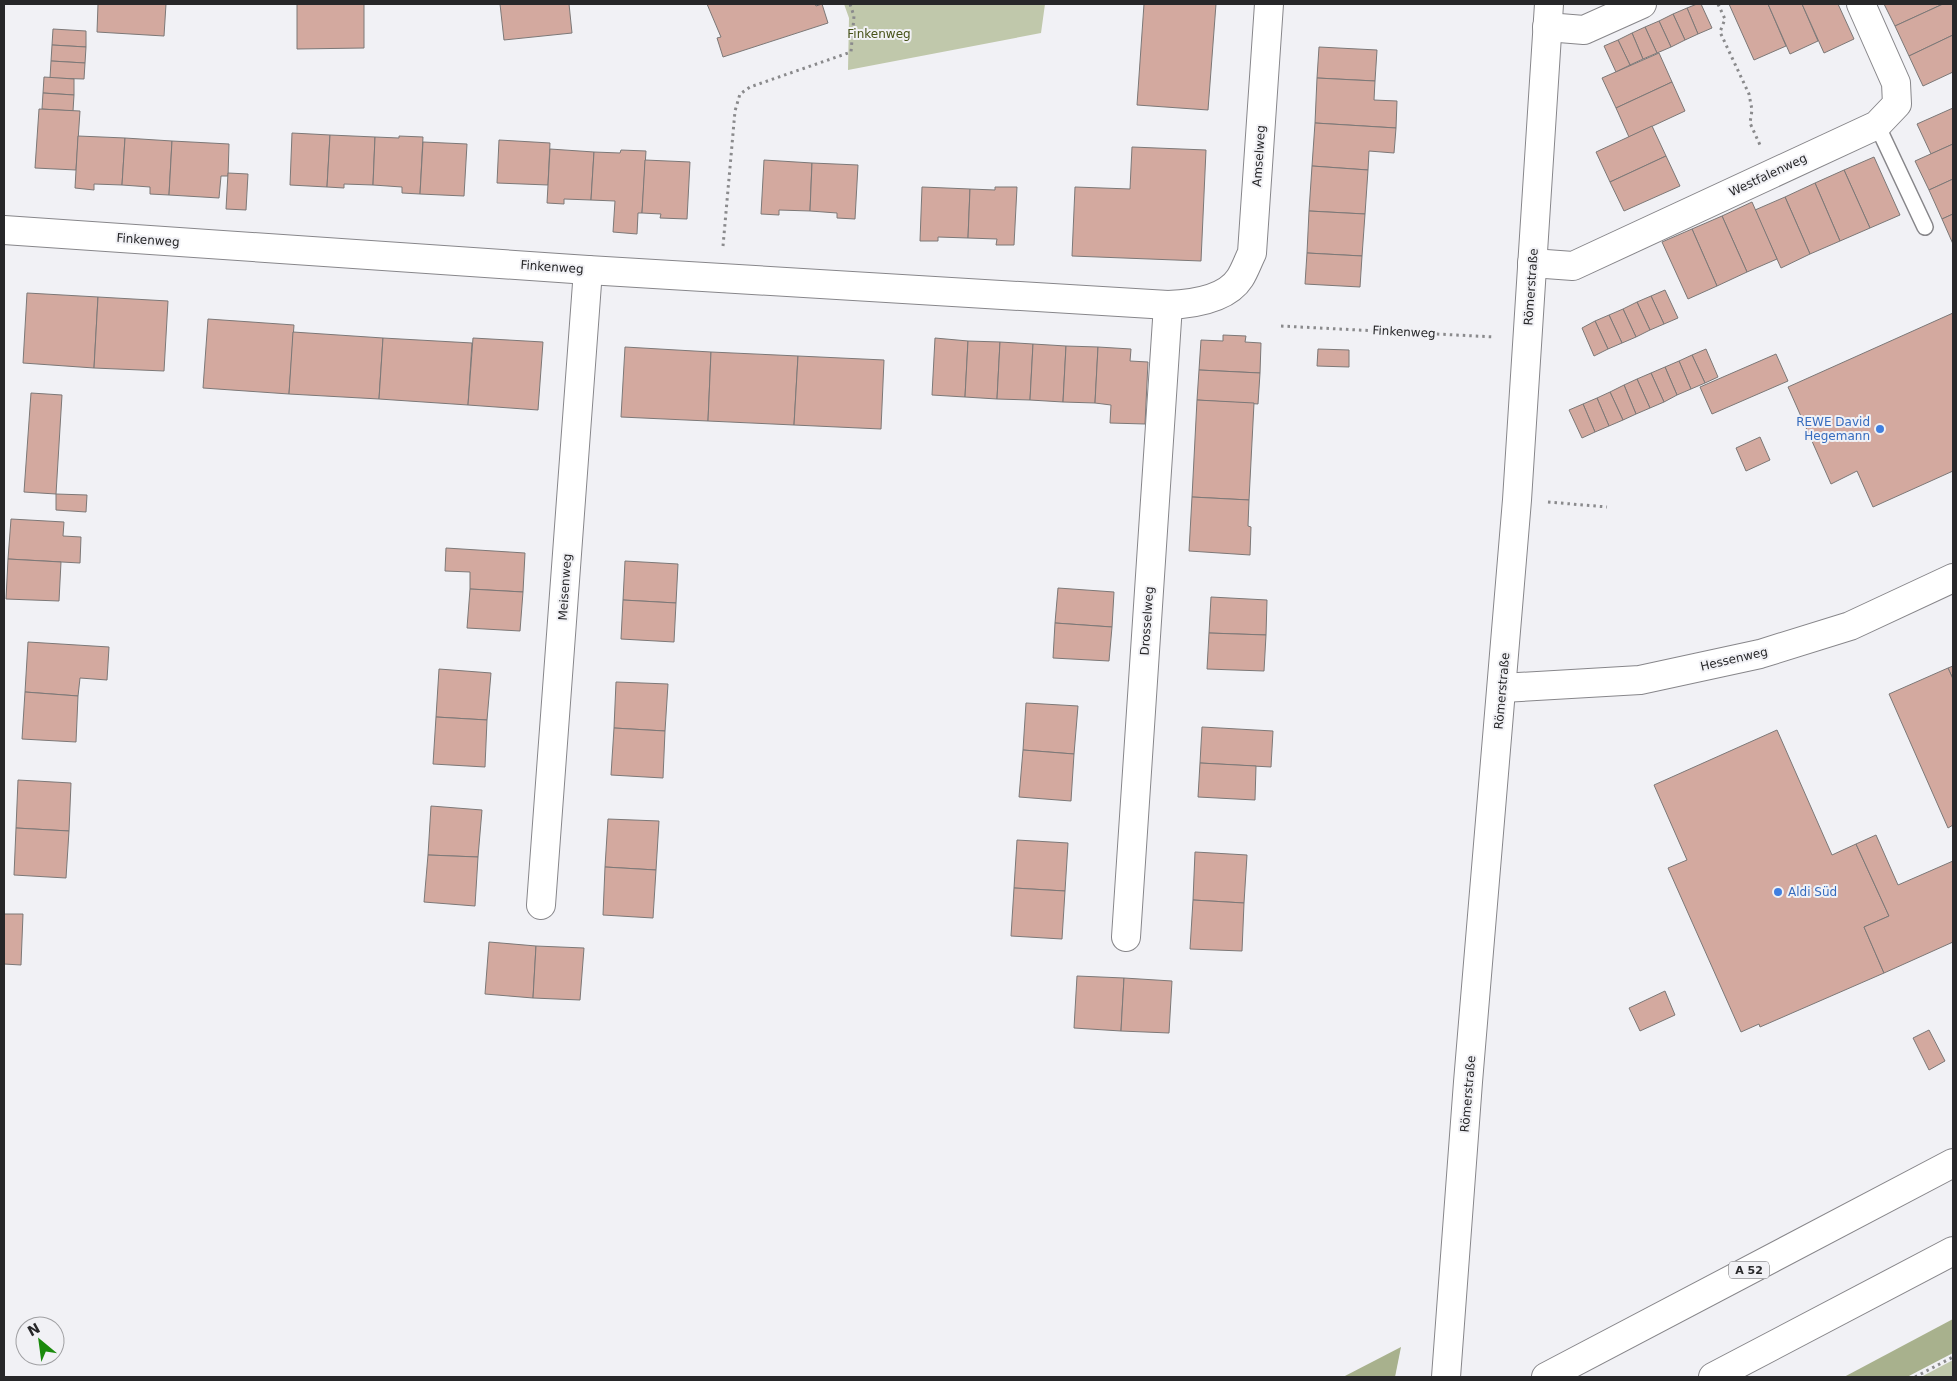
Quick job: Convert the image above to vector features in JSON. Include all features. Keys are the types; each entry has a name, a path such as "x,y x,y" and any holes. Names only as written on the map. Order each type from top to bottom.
{"main road":[{"name":"Amselweg","path":"1219,295 1239,280 1252,253 1269,4"},
{"path":"1548,16 1584,30 1642,4"},
{"name":"Westfalenweg","path":"1532,263 1573,266 1877,125 1897,104 1896,83 1861,4"},
{"name":"Römerstraße","path":"1446,1377 1468,1082 1517,500 1548,16"},
{"name":"Finkenweg","path":"4,230 588,270 1168,305 1196,303 1219,295"},
{"name":"Meisenweg","path":"541,905 588,270"},
{"name":"Drosselweg","path":"1126,937 1168,305"},
{"name":"Hessenweg","path":"1502,688 1640,680 1760,654 1850,626 1953,578"},
{"name":"A 52","path":"1546,1377 1953,1163"},
{"path":"1713,1377 1953,1251"}],"lane":[{"path":"1877,125 1925,227"}],"path":[{"path":"720,278 736,102 740,94 750,87 851,52 854,16 850,4"},
{"path":"1718,4 1725,19 1720,32 1749,94 1752,110 1750,123 1772,173"},
{"name":"Finkenweg","path":"1281,326 1527,338"},
{"path":"1517,500 1607,507"},
{"path":"1915,1377 1953,1357"}],"green space":[{"name":"Finkenweg","path":"844,4 1045,4 1041,33 848,70 849,18"},
{"path":"1953,1319 1953,1353 1907,1377 1844,1377"},
{"path":"1401,1347 1395,1377 1343,1377"},
{"path":"1953,1360 1953,1377 1921,1377"}],"building":[{"path":"98,4 166,4 164,36 97,32"},
{"path":"297,4 364,4 364,48 297,49"},
{"path":"500,4 569,4 572,33 504,40"},
{"path":"707,4 815,4 816,6 822,4 828,23 723,57 717,38 721,37"},
{"path":"1144,4 1216,4 1208,110 1137,105"},
{"path":"1701,4 1712,28 1698,34 1687,8"},
{"path":"1729,4 1768,4 1786,46 1754,60"},
{"path":"1768,4 1802,4 1818,41 1790,54"},
{"path":"1802,4 1838,4 1854,39 1824,53"},
{"path":"1884,4 1943,4 1895,26"},
{"path":"1943,4 1953,4 1953,35 1909,56 1895,26"},
{"path":"1687,8 1698,34 1685,40 1673,14"},
{"path":"1673,14 1685,40 1671,47 1659,21"},
{"path":"1659,21 1671,47 1657,53 1645,27"},
{"path":"1645,27 1657,53 1643,59 1632,33"},
{"path":"53,29 86,31 86,47 52,45"},
{"path":"1632,33 1643,59 1630,65 1618,40"},
{"path":"1953,35 1953,72 1923,86 1909,56"},
{"path":"1618,40 1630,65 1616,72 1604,46"},
{"path":"52,45 86,47 85,63 51,61"},
{"path":"1319,47 1377,50 1375,81 1317,78"},
{"path":"1659,53 1672,82 1616,108 1602,78"},
{"path":"51,61 85,63 84,79 50,78"},
{"path":"44,77 74,79 74,95 43,93"},
{"path":"1317,78 1375,81 1374,100 1397,101 1396,128 1315,123"},
{"path":"1672,82 1685,111 1629,137 1616,108"},
{"path":"43,93 74,95 73,111 42,109"},
{"path":"1953,108 1953,144 1931,154 1917,124"},
{"path":"39,109 80,111 76,170 35,168"},
{"path":"1315,123 1396,128 1394,153 1369,151 1368,170 1312,166"},
{"path":"1652,126 1666,156 1610,182 1596,152"},
{"path":"292,133 330,135 327,187 290,185"},
{"path":"330,135 375,137 373,185 344,184 344,188 327,187"},
{"path":"78,136 125,138 122,185 94,184 94,190 75,188"},
{"path":"399,136 423,137 420,194 402,193 402,187 373,185 375,137 399,138"},
{"path":"125,138 172,141 169,195 150,194 150,187 122,185"},
{"path":"499,140 550,143 548,185 497,183"},
{"path":"172,141 229,144 228,176 221,176 219,198 169,195"},
{"path":"423,142 467,144 464,196 420,194"},
{"path":"1953,144 1953,179 1929,190 1915,161"},
{"path":"1132,147 1206,150 1201,261 1072,256 1075,187 1130,189"},
{"path":"550,149 594,152 591,200 564,199 564,204 547,203"},
{"path":"621,150 646,151 642,213 638,213 637,234 613,232 615,201 591,200 594,152 620,153"},
{"path":"1666,156 1680,186 1624,211 1610,182"},
{"path":"1874,157 1900,215 1870,228 1844,170"},
{"path":"645,160 690,162 687,219 660,218 661,214 642,213"},
{"path":"764,160 812,163 810,211 779,210 779,215 761,214"},
{"path":"812,163 858,165 855,219 837,218 837,213 810,211"},
{"path":"1312,166 1368,170 1365,214 1309,211"},
{"path":"1844,170 1870,228 1840,241 1815,183"},
{"path":"228,173 248,174 246,210 226,209"},
{"path":"1953,179 1953,214 1942,219 1929,190"},
{"path":"1815,183 1840,241 1810,254 1785,197"},
{"path":"922,187 970,189 968,238 938,237 938,241 920,241"},
{"path":"995,187 1017,187 1014,245 996,245 997,239 968,238 970,189 995,190"},
{"path":"1785,197 1810,254 1781,268 1755,210"},
{"path":"1752,202 1777,259 1747,272 1722,216"},
{"path":"1309,211 1365,214 1362,256 1307,253"},
{"path":"1953,214 1953,244 1942,219"},
{"path":"1722,216 1747,272 1717,286 1692,229"},
{"path":"1692,229 1717,286 1688,299 1662,242"},
{"path":"1307,253 1362,256 1360,287 1305,284"},
{"path":"1665,290 1678,318 1664,324 1651,296"},
{"path":"27,293 98,297 94,368 23,363"},
{"path":"1651,296 1664,324 1650,330 1637,302"},
{"path":"98,297 168,301 164,371 94,368"},
{"path":"1637,302 1650,330 1636,337 1623,309"},
{"path":"1623,309 1636,337 1622,343 1609,315"},
{"name":"REWE David Hegemann","path":"1953,313 1953,471 1873,507 1857,471 1831,484 1788,387"},
{"path":"1609,315 1622,343 1608,349 1595,321"},
{"path":"208,319 294,325 289,394 203,388"},
{"path":"1595,321 1608,349 1594,356 1582,328"},
{"path":"293,332 383,338 379,399 289,394"},
{"path":"1223,335 1246,336 1245,342 1261,343 1260,373 1199,370 1201,340 1223,341"},
{"path":"383,338 472,343 468,405 379,399"},
{"path":"473,338 543,342 538,410 468,405"},
{"path":"935,338 968,341 965,397 932,395"},
{"path":"968,341 1000,342 997,399 965,397"},
{"path":"1000,342 1033,344 1030,400 997,399"},
{"path":"1033,344 1066,346 1063,402 1030,400"},
{"path":"1066,346 1098,347 1095,403 1063,402"},
{"path":"625,347 711,352 708,421 621,417"},
{"path":"1098,347 1131,349 1130,361 1148,362 1145,424 1110,423 1111,405 1095,403"},
{"path":"1318,349 1349,350 1349,367 1317,366"},
{"path":"1706,349 1718,377 1705,383 1692,355"},
{"path":"711,352 798,356 794,425 708,421"},
{"path":"1776,354 1788,381 1712,414 1700,387"},
{"path":"1692,355 1705,383 1691,389 1679,361"},
{"path":"798,356 884,360 881,429 794,425"},
{"path":"1679,361 1691,389 1677,395 1665,367"},
{"path":"1665,367 1677,395 1664,402 1651,373"},
{"path":"1199,370 1260,373 1258,404 1197,400"},
{"path":"1651,373 1664,402 1650,408 1637,379"},
{"path":"1637,379 1650,408 1636,414 1624,385"},
{"path":"1624,385 1636,414 1623,420 1610,392"},
{"path":"1610,392 1623,420 1609,426 1597,398"},
{"path":"31,393 62,395 56,494 24,492"},
{"path":"1597,398 1609,426 1595,432 1583,404"},
{"path":"1197,400 1254,403 1249,500 1192,497"},
{"path":"1583,404 1595,432 1582,438 1569,410"},
{"path":"1760,437 1770,460 1746,471 1736,448"},
{"path":"56,494 87,495 86,512 56,510"},
{"path":"1192,497 1249,500 1248,526 1251,527 1250,555 1189,551"},
{"path":"11,519 64,522 63,536 81,537 80,563 8,559"},
{"path":"446,548 525,553 523,592 470,589 470,572 445,571"},
{"path":"8,559 61,562 59,601 6,599"},
{"path":"625,561 678,564 676,603 623,600"},
{"path":"1058,588 1114,592 1112,627 1055,623"},
{"path":"470,589 523,592 520,631 467,628"},
{"path":"1211,597 1267,600 1266,635 1209,633"},
{"path":"623,600 676,603 674,642 621,639"},
{"path":"1055,623 1112,627 1109,661 1053,658"},
{"path":"1209,633 1266,635 1264,671 1207,669"},
{"path":"28,642 109,647 107,680 80,678 78,696 25,692"},
{"path":"1953,666 1953,679 1948,668"},
{"path":"1948,668 1953,679 1953,825 1948,828 1889,694"},
{"path":"439,669 491,673 487,720 436,717"},
{"path":"616,682 668,684 665,731 614,728"},
{"path":"25,692 78,696 76,742 22,739"},
{"path":"1026,703 1078,706 1074,754 1023,750"},
{"path":"436,717 487,720 485,767 433,764"},
{"path":"1202,727 1273,731 1271,767 1200,763"},
{"path":"614,728 665,731 663,778 611,775"},
{"name":"Aldi Süd","path":"1777,730 1832,855 1856,844 1889,916 1864,927 1884,973 1760,1027 1759,1024 1741,1032 1668,868 1687,860 1654,785"},
{"path":"1023,750 1074,754 1071,801 1019,797"},
{"path":"1200,763 1256,766 1255,800 1198,797"},
{"path":"18,780 71,783 69,831 16,828"},
{"path":"431,806 482,810 478,857 428,855"},
{"path":"608,819 659,821 656,870 605,867"},
{"path":"16,828 69,831 66,878 14,875"},
{"path":"1876,835 1898,885 1953,861 1953,942 1884,973 1864,927 1889,916 1856,844"},
{"path":"1017,840 1068,843 1065,891 1014,888"},
{"path":"1195,852 1247,855 1244,903 1193,900"},
{"path":"428,855 478,857 475,906 424,902"},
{"path":"605,867 656,870 653,918 603,915"},
{"path":"1014,888 1065,891 1062,939 1011,936"},
{"path":"1193,900 1244,903 1242,951 1190,949"},
{"path":"4,914 23,914 21,965 4,964"},
{"path":"489,942 536,946 533,998 485,994"},
{"path":"536,946 584,948 580,1000 533,998"},
{"path":"1077,976 1124,978 1121,1031 1074,1028"},
{"path":"1124,978 1172,981 1169,1033 1121,1031"},
{"path":"1665,991 1675,1015 1640,1031 1629,1008"},
{"path":"1929,1030 1945,1061 1929,1070 1913,1038"}],"place":[{"name":"REWE David Hegemann","path":"1880,429"},
{"name":"Aldi Süd","path":"1778,892"}]}
